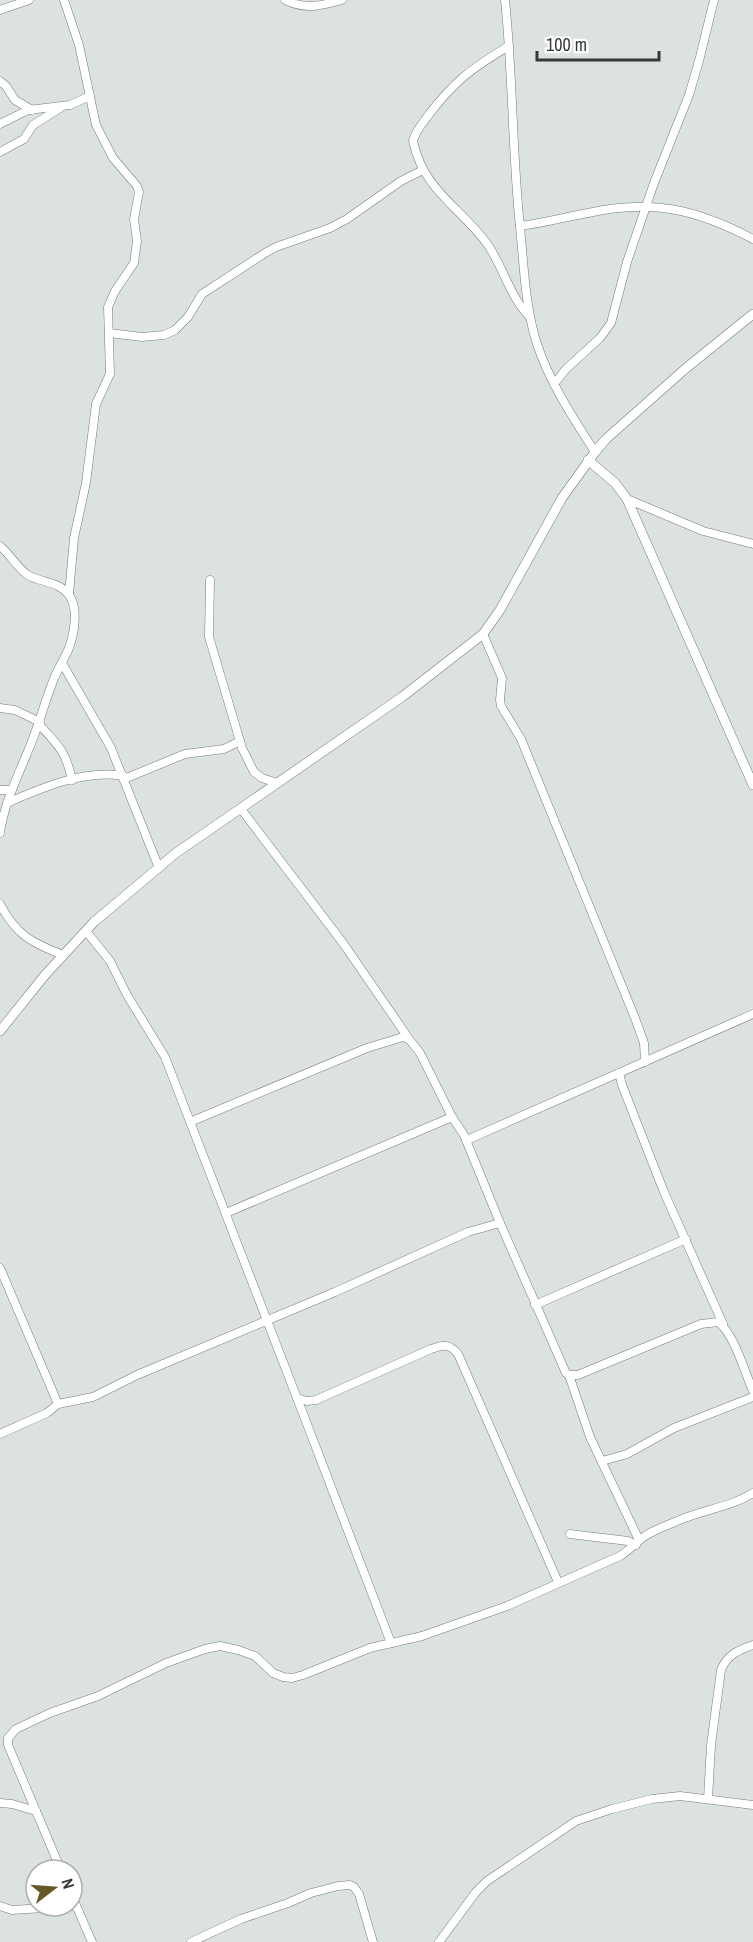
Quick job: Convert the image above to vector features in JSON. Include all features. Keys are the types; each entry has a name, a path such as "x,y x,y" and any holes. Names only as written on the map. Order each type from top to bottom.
{"street":[{"path":"0,10 29,0"},
{"path":"0,833 11,790 73,633 74,608 69,594 74,538 86,483 96,404 110,374 108,307 115,291 134,263 137,241 134,219 139,192 137,186 112,158 99,133 79,45 64,0"},
{"path":"285,0 292,4 342,0"},
{"path":"505,0 510,46 513,157 531,318 538,346 554,384 591,456 627,499 753,785"},
{"path":"554,384 566,369 600,338 611,323 627,262 663,156 689,95 714,0"},
{"path":"510,46 463,76 448,90 423,123 413,141 423,170 432,186 460,213 488,246 518,302 531,318"},
{"path":"0,81 15,100 32,110"},
{"path":"0,124 21,113 61,107 90,96"},
{"path":"0,152 24,139 33,125 61,107"},
{"path":"109,333 142,337 164,335 176,330 188,317 202,294 265,253 330,228 347,219 401,180 423,170"},
{"path":"520,226 604,210 667,208 694,213 729,226 753,239"},
{"path":"0,1031 45,975 86,931 176,853 402,697 483,634 500,610 562,498 591,456 606,439 685,369 753,314"},
{"path":"627,499 703,531 753,544"},
{"path":"0,546 14,558 25,574 56,584 69,594"},
{"path":"210,580 209,637 240,741 247,761 254,772 262,778 277,783"},
{"path":"483,634 502,678 501,706 521,739 635,1018 644,1043 645,1062"},
{"path":"62,663 93,714 124,777 159,868"},
{"path":"0,708 21,712 39,723 64,752 72,780"},
{"path":"7,803 72,780 104,774 124,777 185,754 224,748 240,741"},
{"path":"0,790 11,790"},
{"path":"242,809 336,933 420,1053 452,1117 467,1140 535,1305 564,1369 569,1375 587,1427 638,1543"},
{"path":"0,904 11,924 22,935 37,945 63,955"},
{"path":"86,931 110,961 127,995 159,1045 391,1643"},
{"path":"467,1140 753,1014"},
{"path":"190,1122 367,1048 403,1037 410,1039"},
{"path":"619,1073 657,1175 753,1391"},
{"path":"226,1213 452,1117"},
{"path":"0,1434 39,1417 58,1404 93,1397 136,1376 468,1232 500,1223"},
{"path":"535,1305 686,1239"},
{"path":"0,1268 58,1404"},
{"path":"569,1375 579,1375 701,1324 718,1322 724,1326"},
{"path":"297,1398 307,1401 316,1400 431,1349 445,1345 452,1347 458,1354 558,1582"},
{"path":"602,1461 627,1454 674,1428 753,1397"},
{"path":"56,1858 8,1745 8,1738 16,1729 63,1708 110,1691 166,1663 215,1647 227,1647 255,1656 273,1673 292,1678 370,1647 422,1636 507,1606 620,1556 678,1520 738,1501 753,1493"},
{"path":"570,1534 638,1543"},
{"path":"708,1799 711,1745 721,1670 724,1661 730,1655 753,1645"},
{"path":"440,1942 476,1892 487,1881 576,1821 612,1809 664,1797 708,1799 753,1805"},
{"path":"0,1803 36,1810"},
{"path":"191,1942 241,1919 310,1893 345,1885 354,1887 359,1894 373,1942"},
{"path":"0,1906 12,1910 24,1909"},
{"path":"81,1918 92,1942"}]}
